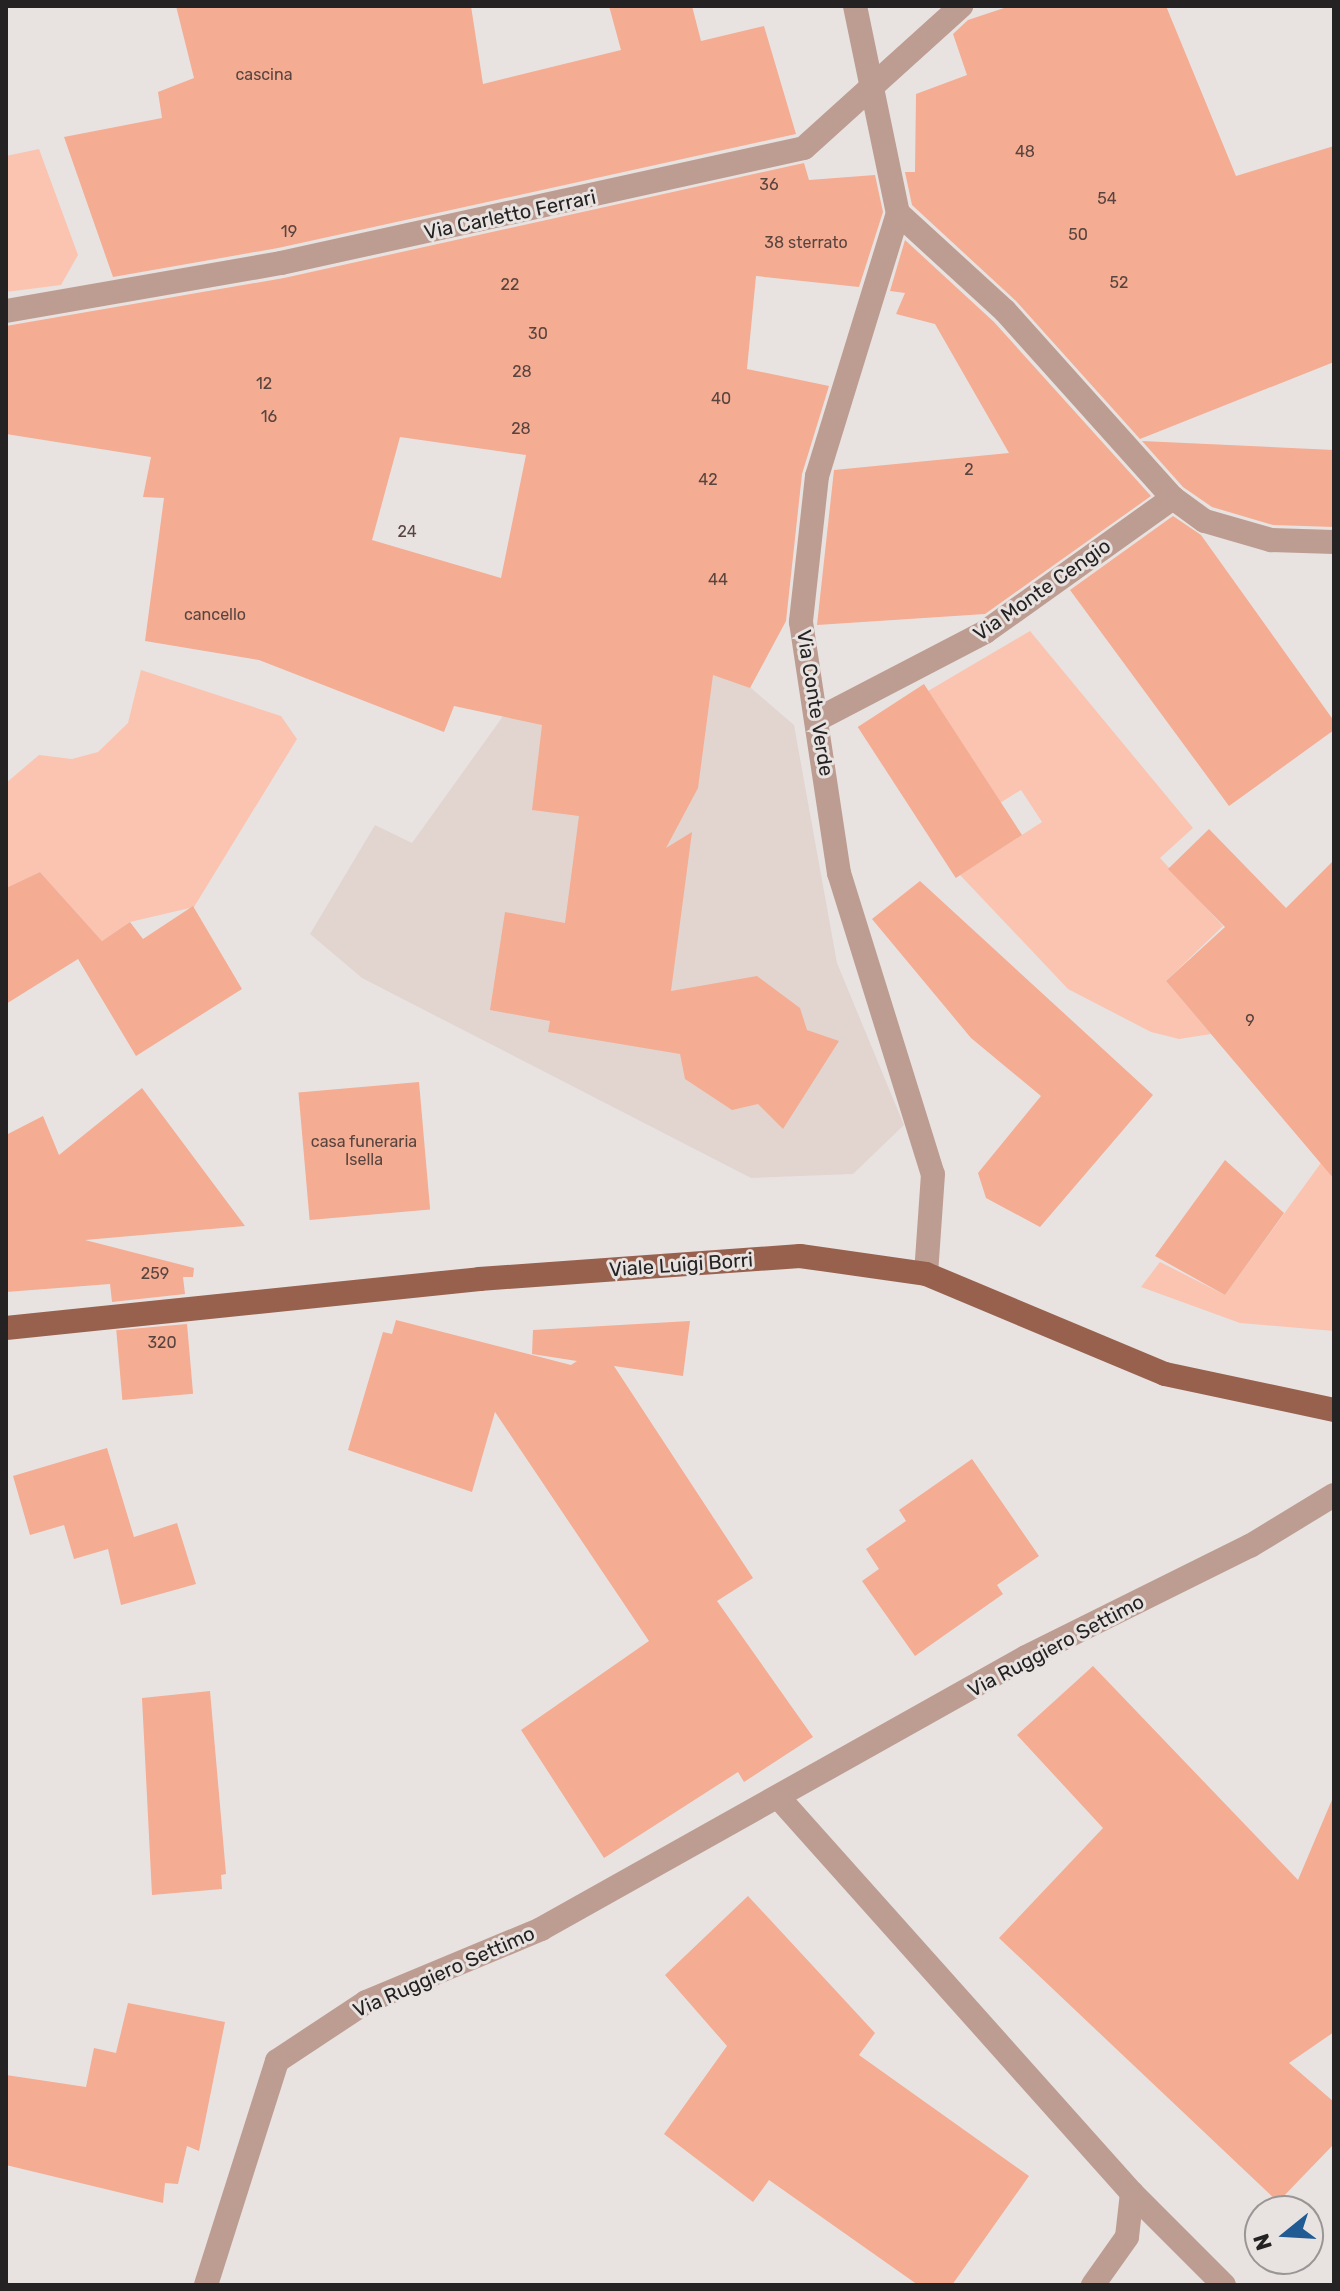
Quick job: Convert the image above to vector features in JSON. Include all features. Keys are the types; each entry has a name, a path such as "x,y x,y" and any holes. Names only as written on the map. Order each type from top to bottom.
{"main road":[{"name":"Viale Luigi Borri","path":"6,1328 479,1279 800,1256 926,1274 1165,1374 1334,1410"}],"street":[{"name":"Via Conte Verde","path":"855,6 875,84 898,213 817,476 801,622 820,718 839,873 933,1174 926,1274"},
{"name":"Via Carletto Ferrari","path":"6,311 469,224 804,148 961,6"},
{"path":"898,213 1005,311 1173,498 1205,521 1271,540 1334,542"},
{"name":"Via Monte Cengio","path":"820,718 985,632 1173,498"},
{"name":"Via Ruggiero Settimo","path":"206,2285 277,2061 366,2002 541,1929 1026,1657 1250,1546 1334,1495"},
{"path":"779,1798 1132,2193 1224,2285"},
{"path":"1093,2285 1127,2237 1132,2193"}],"shaded area":[{"path":"39,149 78,255 61,285 6,292 6,156"},
{"path":"561,602 650,652 751,688 794,725 837,963 904,1125 853,1174 751,1178 362,978 310,934 375,825 412,843 501,719"},
{"path":"1030,631 1193,828 1160,858 1223,926 1166,981 1211,1034 1179,1039 1151,1032 1068,989 960,875 1042,822 1021,790 1000,803 928,691"},
{"path":"141,670 281,716 297,739 194,907 130,922 102,941 40,872 6,888 6,783 39,755 72,759 98,752 128,723"},
{"path":"1334,1145 1334,1331 1240,1323 1141,1287 1160,1262 1225,1295"}],"building":[{"path":"176,6 471,6 483,84 621,50 609,6 692,6 701,41 764,26 796,134 278,248 113,277 64,137 162,118 158,92 194,78"},
{"path":"1010,6 1166,6 1236,176 1334,146 1334,362 1140,439 1016,301 912,205 905,172 915,172 916,94 967,75 953,34 968,20"},
{"path":"804,163 809,180 875,175 883,212 859,287 756,276 747,369 829,386 802,474 786,621 750,688 713,675 698,788 666,848 692,832 671,991 757,976 800,1008 807,1030 839,1041 783,1129 758,1104 732,1110 685,1079 680,1054 548,1032 550,1021 490,1010 505,912 565,923 579,816 532,810 542,725 454,706 444,732 259,660 145,641 164,498 143,497 151,457 6,434 6,326 284,278","holes":["400,437 526,455 501,578 372,540"]},
{"path":"905,240 994,322 1151,496 985,614 817,625 834,470 1009,453 935,324 896,314 905,293 890,291"},
{"path":"1142,441 1334,450 1334,527 1273,525 1212,507 1183,487"},
{"path":"1173,516 1201,535 1334,721 1334,730 1229,806 1070,590"},
{"path":"924,684 1022,835 956,878 858,727"},
{"path":"1209,829 1286,908 1334,860 1334,1179 1166,981 1225,927 1168,869"},
{"path":"40,872 102,941 130,922 143,939 193,906 242,989 136,1056 78,959 6,1004 6,888"},
{"path":"920,881 1153,1095 1040,1227 986,1198 978,1173 1041,1096 971,1038 872,919"},
{"name":"casa funeraria Isella","path":"419,1082 430,1210 310,1220 298,1093"},
{"path":"142,1088 245,1226 85,1240 194,1268 193,1277 183,1277 185,1294 112,1302 110,1284 6,1292 6,1135 43,1116 59,1155"},
{"path":"1225,1160 1284,1213 1225,1295 1155,1256"},
{"path":"396,1320 571,1365 577,1361 532,1354 533,1330 690,1321 683,1376 614,1366 753,1578 717,1601 813,1737 744,1782 738,1772 604,1858 521,1730 649,1641 495,1412 472,1492 348,1450 383,1332 392,1334"},
{"path":"187,1324 193,1394 122,1400 116,1330"},
{"path":"107,1448 134,1537 177,1523 196,1584 121,1605 108,1549 74,1559 64,1525 30,1535 13,1476"},
{"path":"972,1459 1039,1556 997,1585 1003,1594 915,1656 862,1581 879,1569 866,1549 906,1521 899,1510"},
{"path":"1093,1666 1298,1880 1334,1795 1334,2032 1289,2063 1334,2102 1334,2144 1285,2195 1271,2195 999,1938 1103,1828 1017,1735"},
{"path":"210,1691 226,1874 221,1875 222,1889 152,1895 142,1698"},
{"path":"748,1896 875,2033 859,2055 1029,2176 952,2285 918,2285 769,2180 753,2202 664,2134 727,2046 665,1975"},
{"path":"128,2003 225,2022 199,2151 187,2146 178,2184 165,2183 163,2203 6,2165 6,2075 86,2087 94,2048 116,2053"}]}
